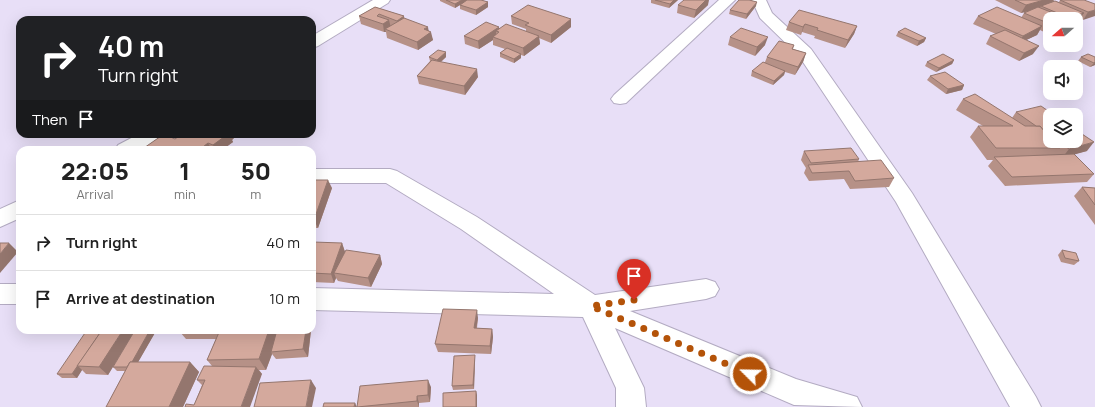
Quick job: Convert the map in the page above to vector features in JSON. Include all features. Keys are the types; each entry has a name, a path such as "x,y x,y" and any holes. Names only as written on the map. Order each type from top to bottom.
{"street":[{"path":"316,41 383,0"},
{"path":"620,98 728,0"},
{"path":"759,0 766,15 805,53 904,198 1026,407"},
{"path":"132,146 147,138"},
{"path":"316,176 390,176 469,223 591,306 794,392 847,407"},
{"path":"0,219 16,210"},
{"path":"316,299 591,306 706,290"},
{"path":"0,294 16,294"},
{"path":"591,306 630,388 631,407"}],"building":[{"path":"446,0 462,0 455,4"},
{"path":"467,0 481,0 488,2 476,10 460,5"},
{"path":"655,0 674,0 670,4"},
{"path":"684,0 706,0 696,10 678,5"},
{"path":"739,0 757,2 747,14 730,10"},
{"path":"1015,0 1044,0 1026,5"},
{"path":"1060,0 1084,0 1095,4 1095,10 1088,12"},
{"path":"1055,1 1082,12 1055,12 1041,6"},
{"path":"528,5 571,19 551,35 525,25 529,23 511,16"},
{"path":"375,7 404,16 397,21 379,14 377,16 389,20 383,24 359,16"},
{"path":"997,7 1042,26 1023,36 978,16"},
{"path":"1038,7 1051,12 1043,12 1043,21 1024,13"},
{"path":"799,10 857,26 848,40 817,30 818,28 805,24 803,27 789,22"},
{"path":"404,18 428,27 424,29 431,32 417,42 385,29"},
{"path":"486,22 499,27 478,41 464,36"},
{"path":"506,24 539,36 523,48 493,37 499,32 496,31"},
{"path":"741,28 768,37 757,47 730,37"},
{"path":"905,28 926,38 919,41 898,32"},
{"path":"1005,30 1039,46 1024,53 990,36"},
{"path":"779,41 794,45 792,49 806,53 798,67 767,57"},
{"path":"507,48 521,54 514,59 500,53"},
{"path":"438,50 446,52 437,60 429,57"},
{"path":"943,54 954,60 939,68 927,62"},
{"path":"1088,54 1095,57 1094,63 1081,57"},
{"path":"432,60 477,69 464,86 417,76"},
{"path":"763,62 785,71 774,81 752,71"},
{"path":"945,72 964,85 948,89 930,76"},
{"path":"975,94 1025,126 1040,126 1043,129 1043,148 996,148 978,126 1013,126 963,99"},
{"path":"1041,106 1044,108 1043,130 1040,126 1036,126 1016,112"},
{"path":"1083,135 1094,142 1083,145"},
{"path":"158,138 223,138 213,145 208,143 204,146 147,146"},
{"path":"851,148 859,159 811,163 804,151"},
{"path":"1074,154 1094,174 1012,177 994,157"},
{"path":"881,160 894,178 855,181 849,171 812,173 808,165"},
{"path":"316,180 328,180 316,214"},
{"path":"1082,187 1095,188 1095,205"},
{"path":"316,242 342,243 331,274 316,273"},
{"path":"0,243 9,243 0,254"},
{"path":"346,250 380,255 368,278 334,273"},
{"path":"1062,250 1076,253 1079,261 1065,258"},
{"path":"443,309 477,310 474,328 492,329 490,346 435,344"},
{"path":"84,334 99,334 72,374 57,374"},
{"path":"99,334 120,334 99,367 77,366"},
{"path":"133,334 148,334 132,362 130,362 127,367 113,367"},
{"path":"218,334 268,334 259,359 207,360"},
{"path":"276,334 305,334 303,349 271,352"},
{"path":"475,355 473,385 452,386 454,356"},
{"path":"130,362 190,362 169,407 106,407"},
{"path":"204,366 256,367 241,407 185,407 186,404 194,405 205,380 197,380"},
{"path":"311,380 306,407 254,407 260,383"},
{"path":"428,380 428,395 417,396 417,401 357,407 360,386"},
{"path":"476,391 476,407 443,407 443,393"},
{"path":"324,403 355,403 354,407 323,407"}],"route":[{"path":"634,300 591,306 750,374"}]}
